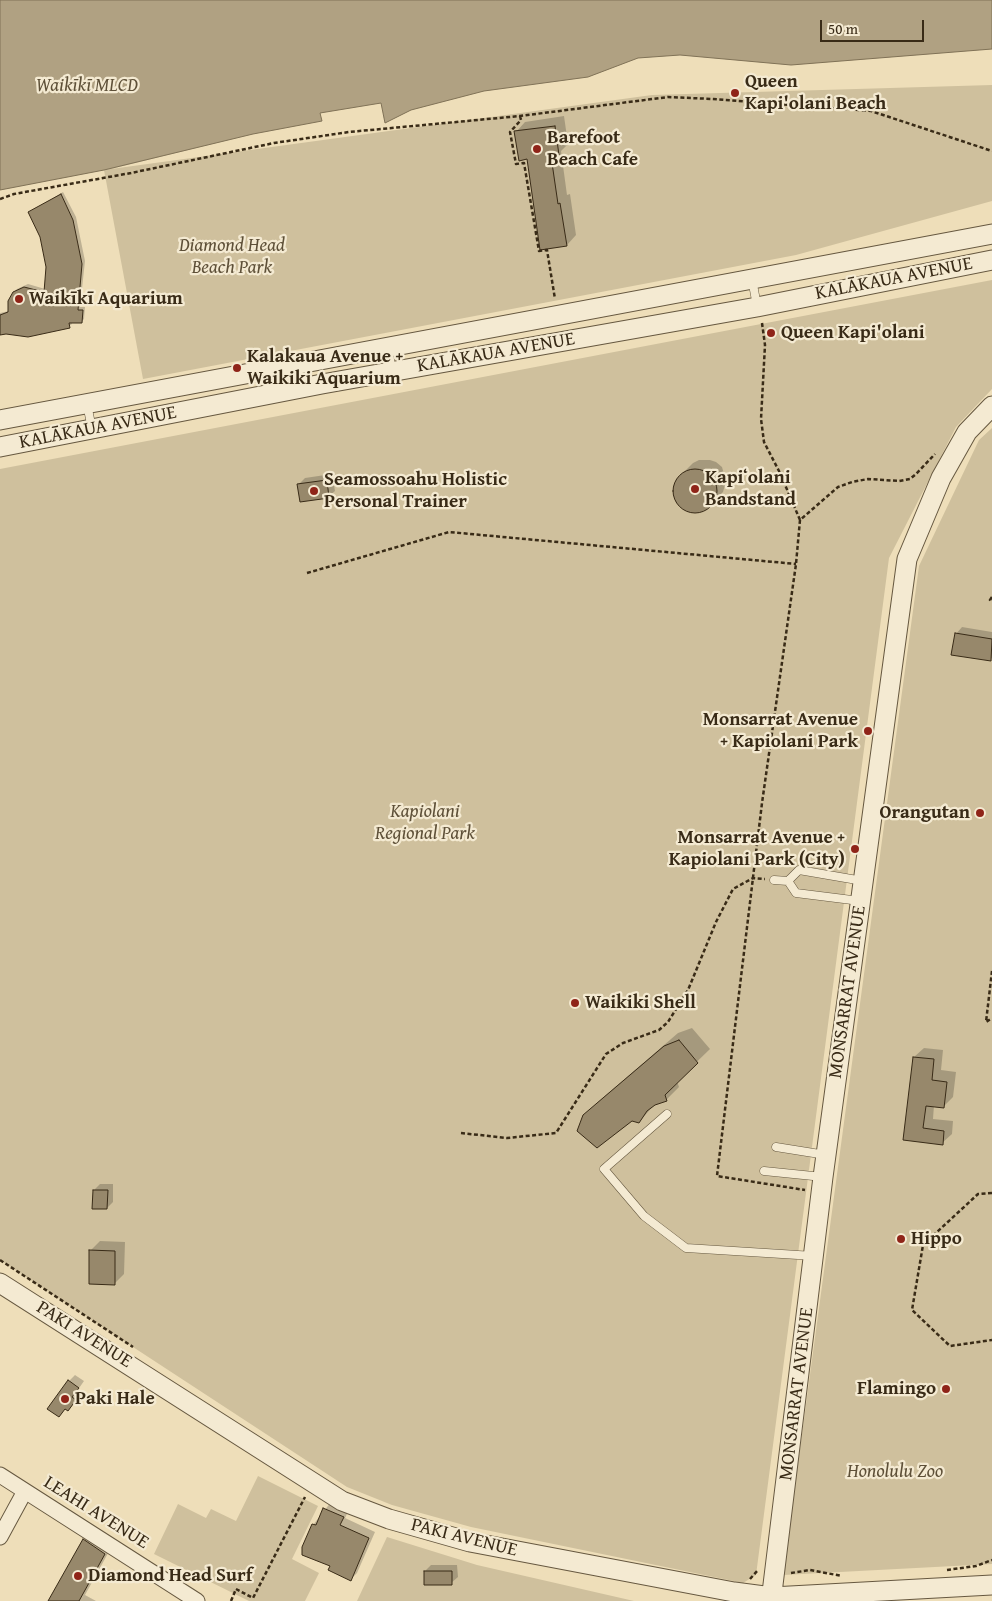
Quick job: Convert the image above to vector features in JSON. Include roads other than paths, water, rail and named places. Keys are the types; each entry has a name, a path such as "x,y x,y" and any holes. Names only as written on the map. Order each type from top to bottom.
{"street":[{"name":"KALĀKAUA AVENUE","path":"0,420 992,234"},
{"name":"KALĀKAUA AVENUE","path":"0,447 322,384 760,315 992,260"},
{"name":"MONSARRAT AVENUE","path":"772,1599 823,1177 907,559 941,478 967,432 992,406"},
{"name":"PAKI AVENUE","path":"0,1283 342,1500 389,1519 470,1542 772,1599 992,1585"},
{"name":"LEAHI AVENUE","path":"0,1475 197,1601"},
{"path":"0,1537 25,1491"}],"lane":[{"path":"752,279 760,315"},
{"path":"388,347 392,372"},
{"path":"87,404 92,430"},
{"path":"774,880 788,881 799,870 863,881"},
{"path":"788,881 796,893 860,901"},
{"path":"667,1114 604,1170 644,1216 686,1248 814,1256"},
{"path":"776,1147 826,1155"},
{"path":"764,1171 823,1177"}],"place":[{"name":"Queen Kapi'olani Beach","path":"735,93"},
{"name":"Barefoot Beach Cafe","path":"537,149"},
{"name":"Waikīkī Aquarium","path":"19,299"},
{"name":"Queen Kapi'olani","path":"771,333"},
{"name":"Kalakaua Avenue + Waikiki Aquarium","path":"237,368"},
{"name":"Kapiʻolani Bandstand","path":"695,489"},
{"name":"Seamossoahu Holistic Personal Trainer","path":"314,491"},
{"name":"Monsarrat Avenue + Kapiolani Park","path":"868,731"},
{"name":"Orangutan","path":"980,813"},
{"name":"Monsarrat Avenue + Kapiolani Park (City)","path":"855,849"},
{"name":"Waikiki Shell","path":"575,1003"},
{"name":"Hippo","path":"901,1239"},
{"name":"Flamingo","path":"946,1389"},
{"name":"Paki Hale","path":"65,1399"},
{"name":"Diamond Head Surf","path":"78,1576"}],"park label":[{"name":"Waikīkī MLCD","path":"87,86"},
{"name":"Diamond Head Beach Park","path":"232,257"},
{"name":"Kapiolani Regional Park","path":"425,823"},
{"name":"Honolulu Zoo","path":"895,1472"}]}
